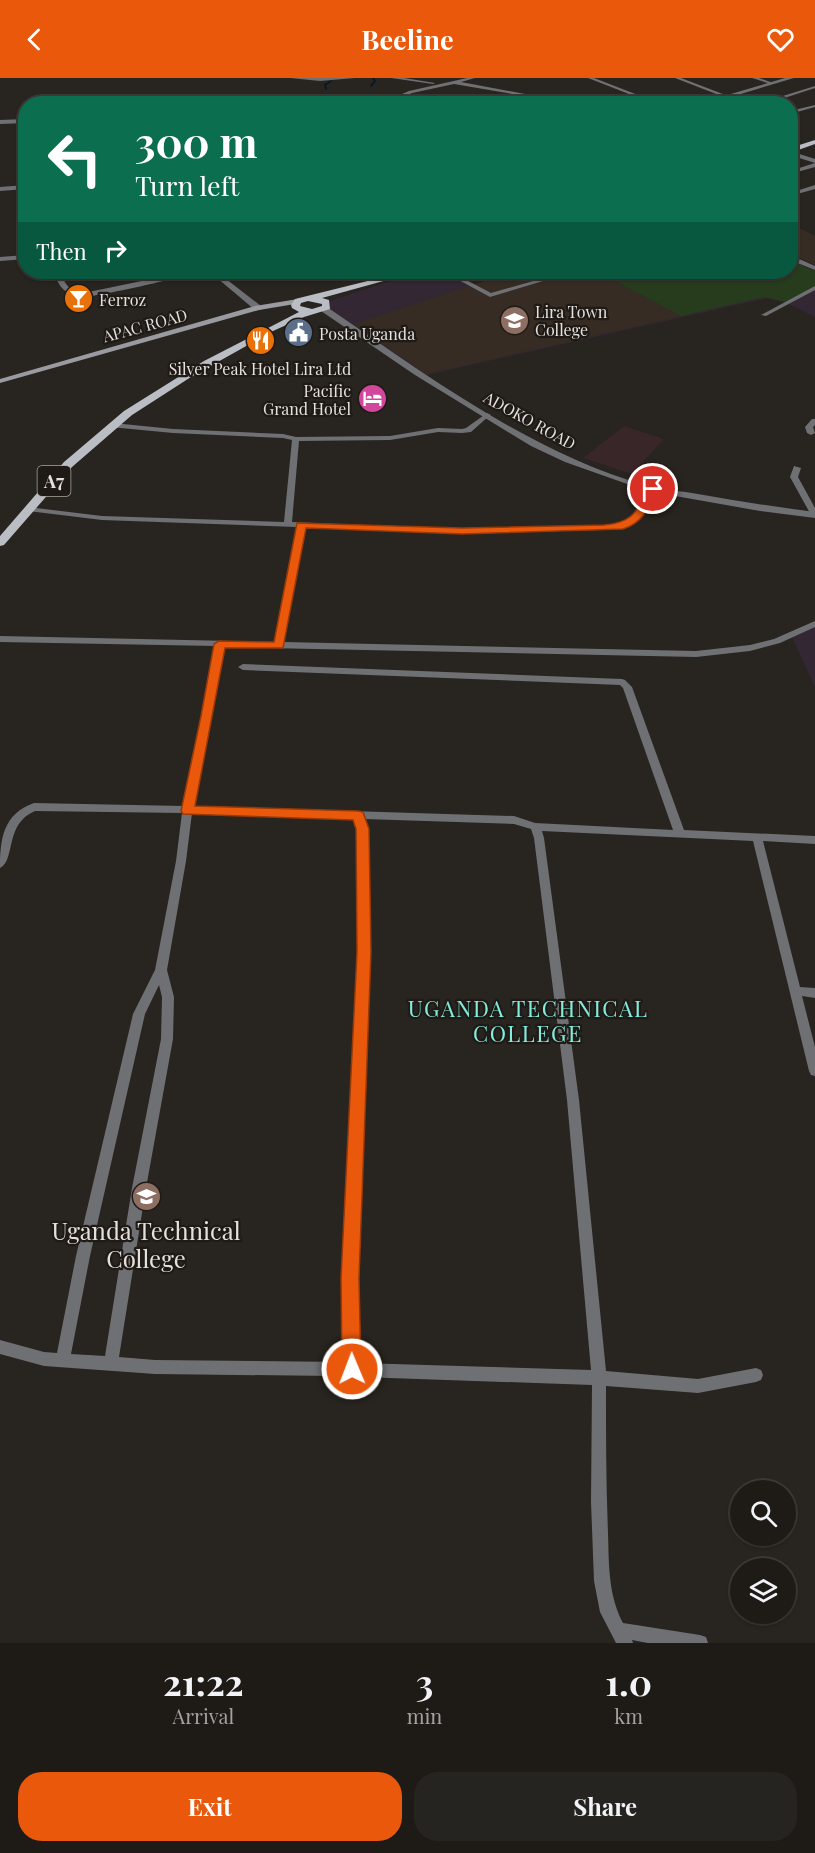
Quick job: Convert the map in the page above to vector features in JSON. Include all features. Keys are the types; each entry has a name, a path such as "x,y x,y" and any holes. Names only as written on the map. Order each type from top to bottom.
{"main road":[{"path":"798,149 815,144"},
{"name":"A7","path":"0,531 70,451 167,384 220,356 302,307 354,287 385,279"},
{"name":"A7","path":"302,307 320,302"},
{"name":"APAC ROAD","path":"0,381 258,308 302,307"},
{"name":"A7","path":"0,543 28,509 109,423"}],"street":[{"path":"292,78 321,80 353,78"},
{"path":"393,78 442,85"},
{"path":"398,96 473,78"},
{"path":"590,78 636,96"},
{"path":"677,78 726,96 791,78"},
{"path":"754,78 771,83"},
{"path":"453,82 529,96"},
{"path":"785,96 815,87"},
{"path":"182,96 245,96"},
{"path":"798,111 815,106"},
{"path":"0,122 18,121"},
{"path":"798,154 815,163"},
{"path":"798,170 815,163"},
{"path":"798,192 815,187"},
{"path":"0,189 18,188"},
{"path":"0,259 18,258"},
{"path":"798,261 815,268"},
{"path":"60,279 63,288 72,293 84,295 159,279"},
{"path":"222,279 258,308"},
{"path":"460,279 490,295 546,279"},
{"path":"764,315 815,288"},
{"name":"ADOKO ROAD","path":"320,302 388,353 534,444 568,460 653,489 815,515"},
{"path":"109,423 173,431 283,436 296,439 390,438 438,430 468,430 487,415"},
{"path":"811,433 809,427 815,421"},
{"path":"288,524 296,439"},
{"path":"797,468 794,477 815,515"},
{"path":"28,509 102,518 462,531 604,528 623,526 634,520 645,508 653,489"},
{"path":"279,645 301,525"},
{"path":"0,639 696,654 777,642 815,624"},
{"path":"63,1360 83,1256 139,1014 161,970 219,644"},
{"path":"243,667 622,682 627,687 680,834"},
{"path":"0,864 11,825 22,812 34,807 100,806 188,811 514,820 535,827 815,840"},
{"path":"352,1369 350,1278 364,952 362,829 358,815"},
{"path":"535,827 539,838 568,1054 599,1378 599,1502 602,1581 608,1612 621,1637 700,1643"},
{"path":"758,837 815,1071"},
{"path":"111,1363 139,1188 167,1039 168,998 161,970"},
{"path":"795,991 815,993"},
{"path":"0,1347 44,1359 155,1367 352,1369 599,1378 698,1386 756,1375"}],"shaded area":[{"path":"798,227 815,236 815,265 798,257"},
{"name":"Lira Town College","path":"798,263 815,271 815,317 789,304 767,298 426,375 326,306 330,301 396,279 460,279 485,291 507,293 551,279 798,279"},
{"name":"Lira Town College","path":"491,279 611,279 681,316 426,374 354,324"},
{"path":"624,426 664,439 632,474 583,458"},
{"path":"815,624 815,687 792,637"}],"green space":[{"path":"798,264 815,271 815,287 786,302 764,297 681,316 611,279 798,279"}],"waterway":[{"path":"371,86 375,81 373,78"},
{"path":"326,89 325,85 331,81"}],"place":[{"name":"Ferroz","path":"78,299"},
{"name":"Lira Town College","path":"514,320"},
{"name":"Posta Uganda","path":"298,333"},
{"name":"Silver Peak Hotel Lira Ltd","path":"260,340"},
{"name":"Pacific Grand Hotel","path":"372,399"},
{"name":"Uganda Technical College","path":"146,1197"}],"district":[{"name":"UGANDA TECHNICAL COLLEGE","path":"528,1020"}],"route":[{"path":"352,1369 350,1278 364,952 362,829 358,815 188,811 219,644 279,645 301,525 462,531 604,528 623,526 634,520 645,508 653,489"}]}
